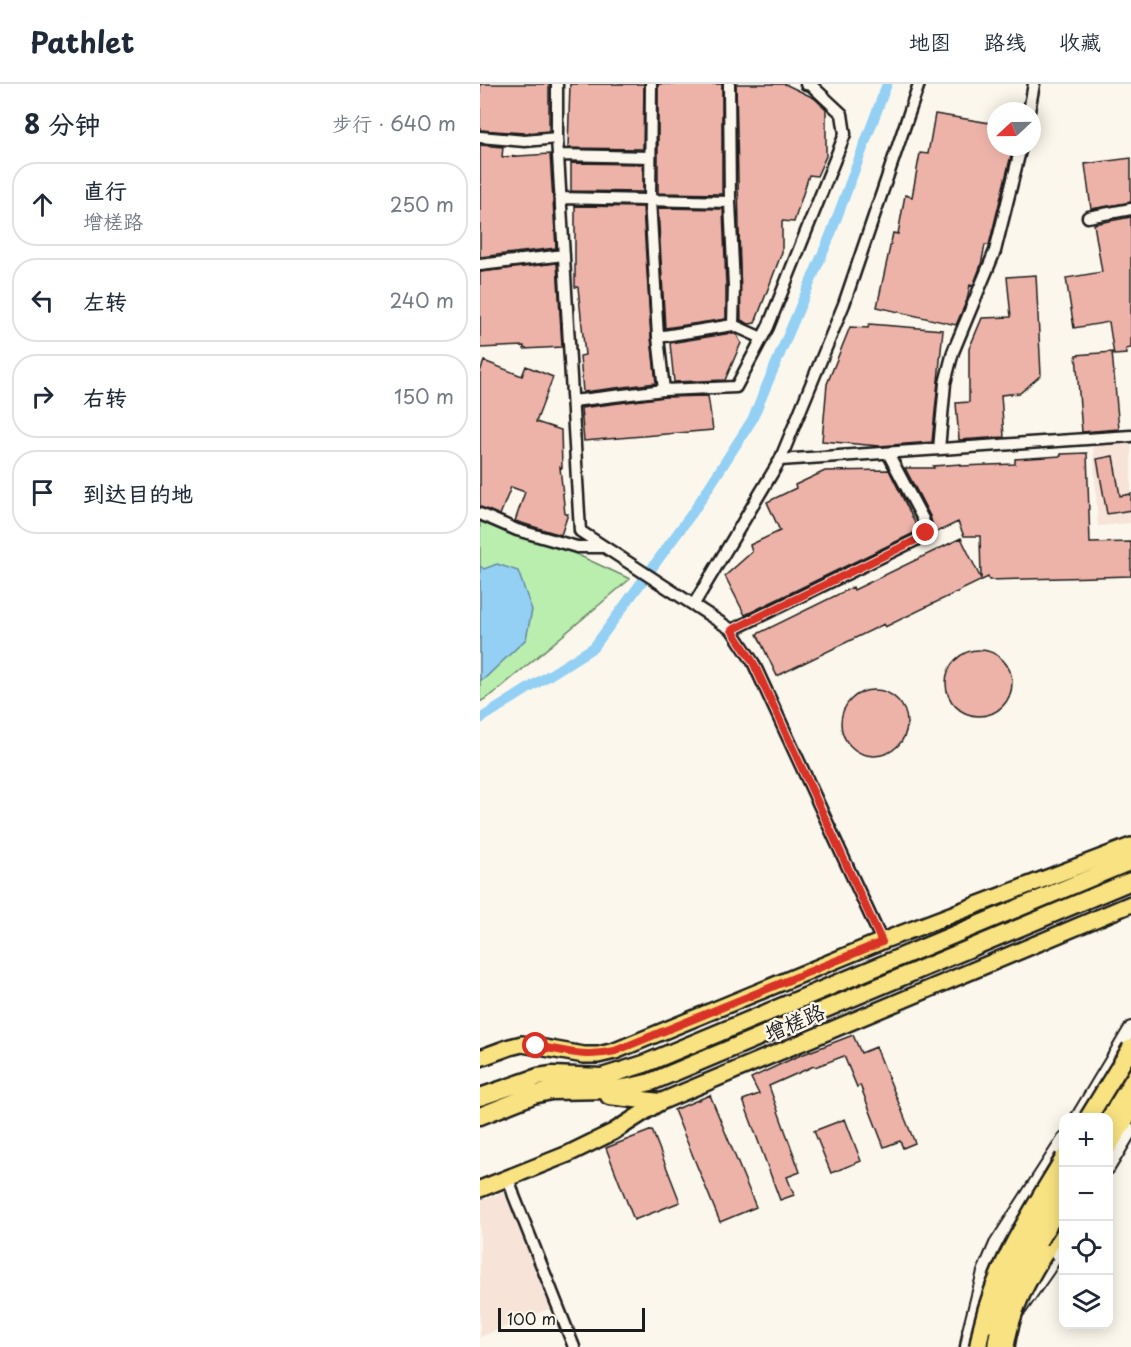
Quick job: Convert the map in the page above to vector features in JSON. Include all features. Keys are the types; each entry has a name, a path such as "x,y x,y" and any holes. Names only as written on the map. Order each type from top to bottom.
{"highway":[{"name":"增槎路","path":"480,1096 552,1075 602,1077 644,1064 1131,861"},
{"name":"增槎路","path":"480,1116 533,1095 551,1091 630,1087 651,1082 1131,881"},
{"path":"1091,1113 1131,1050"},
{"path":"480,1106 552,1075"},
{"path":"576,1090 660,1102"},
{"path":"1119,1129 1131,1090"},
{"path":"978,1347 992,1290 1002,1266 1059,1167"},
{"path":"996,1347 1012,1290 1028,1258 1059,1210"}],"main road":[{"name":"增槎路","path":"480,1058 522,1044 585,1056 615,1051 882,942 1131,846"},
{"name":"增槎路","path":"480,1189 568,1154 604,1136 660,1102 1128,906"},
{"path":"1104,1113 1131,1070"},
{"path":"1119,1129 1131,1111"},
{"path":"985,1347 1001,1293 1028,1239 1059,1188"},
{"path":"1006,1347 1019,1300 1059,1230"}],"street":[{"path":"557,84 557,138 580,531 732,630 753,662 882,942"},
{"path":"651,84 650,200 658,337 664,390"},
{"path":"729,84 733,325"},
{"path":"573,401 664,390 736,387 762,338 845,134 842,114 811,85 806,84"},
{"path":"694,604 780,460 844,304 919,84"},
{"path":"1031,102 1034,84"},
{"path":"480,137 525,141 557,138"},
{"path":"558,154 650,157"},
{"path":"939,450 945,383 953,352 995,251 1019,156"},
{"path":"561,198 730,202"},
{"path":"1088,217 1131,209"},
{"path":"480,265 564,255"},
{"path":"658,337 733,325 762,338"},
{"path":"780,460 1131,436"},
{"path":"732,630 926,533 923,519 888,453"},
{"path":"480,514 517,530 577,547 604,547"},
{"path":"1080,1113 1131,1028"},
{"path":"1108,1067 1131,1050"},
{"path":"1108,1167 1119,1129"},
{"path":"966,1347 989,1258 1059,1147"},
{"path":"508,1177 574,1347"},
{"path":"1034,1185 1059,1199"},
{"path":"969,1331 983,1335 991,1334 1002,1328 1031,1294 1059,1250"}],"shaded area":[{"path":"1131,441 1131,523 1098,526 1093,444"},
{"path":"504,1192 551,1308 480,1337 480,1201"}],"green space":[{"path":"480,510 630,579 493,694 480,702"}],"water":[{"path":"497,564 518,571 532,610 526,639 484,679 480,680 480,566 484,569"}],"building":[{"path":"480,84 549,84 549,131 525,133 480,130"},
{"path":"570,84 644,84 643,149 568,148"},
{"path":"658,84 722,84 722,194 658,193"},
{"path":"736,84 785,84 814,98 826,109 826,156 817,176 809,175 794,222 782,221 782,252 755,323 749,324 741,320"},
{"path":"935,114 987,123 987,156 1011,156 989,245 985,245 981,265 973,286 970,285 967,300 956,325 877,307 893,233 898,234 905,195 912,197 920,153 928,154"},
{"path":"480,145 503,147 502,157 550,154 556,248 480,257"},
{"path":"1131,158 1131,202 1091,209 1085,164"},
{"path":"571,163 643,164 643,192 571,191"},
{"path":"575,206 643,207 656,383 583,392 580,356 585,355 578,287 575,287"},
{"path":"658,208 723,209 726,319 665,328"},
{"path":"1131,217 1131,348 1126,349 1127,354 1114,355 1109,322 1074,328 1066,278 1102,272 1094,224"},
{"path":"557,263 562,347 480,348 480,272"},
{"path":"1036,275 1041,375 1020,393 1001,395 1004,437 959,440 956,403 969,402 969,349 982,318 1011,317 1007,277"},
{"path":"869,324 943,330 932,442 879,446 822,441 827,384 850,327 868,328"},
{"path":"732,333 737,335 741,343 725,380 674,382 670,343"},
{"path":"1112,352 1119,429 1082,432 1076,355"},
{"path":"484,361 522,376 526,366 553,377 536,422 561,430 562,468 560,467 565,514 568,514 561,535 515,521 525,492 511,487 500,515 480,507 480,372"},
{"path":"708,396 713,430 584,441 581,408 665,397"},
{"path":"1087,453 1090,543 1131,542 1131,576 989,580 988,577 777,676 757,634 853,587 854,590 961,538 981,579 980,536 964,536 958,522 933,534 930,516 905,468 934,468 933,466 961,464 961,466 1015,464 1015,459"},
{"path":"1113,456 1120,496 1131,494 1131,510 1107,514 1097,459"},
{"path":"889,470 918,529 912,534 745,615 725,576 752,552 750,545 780,531 767,502 825,471"},
{"path":"979,650 992,653 1002,660 1009,670 1012,683 1009,696 1002,706 992,713 979,716 966,713 956,706 949,696 946,683 949,670 956,660 966,653"},
{"path":"868,690 880,690 898,699 905,710 907,723 905,736 898,747 887,754 868,756 855,751 846,742 841,729 841,717 846,704 855,695"},
{"path":"853,1035 861,1053 876,1047 915,1143 903,1148 900,1141 884,1147 860,1085 857,1087 844,1056 814,1066 769,1086 800,1172 787,1177 794,1195 780,1200 743,1100 759,1094 751,1078 796,1057"},
{"path":"710,1095 756,1207 720,1222 674,1110"},
{"path":"845,1119 861,1161 831,1173 814,1131"},
{"path":"652,1130 680,1202 634,1220 606,1148"}],"waterway":[{"path":"480,719 594,647 693,512 752,420 830,236 887,84"}],"route":[{"path":"536,1046 585,1056 615,1051 882,942 753,662 732,630 926,533"}]}
